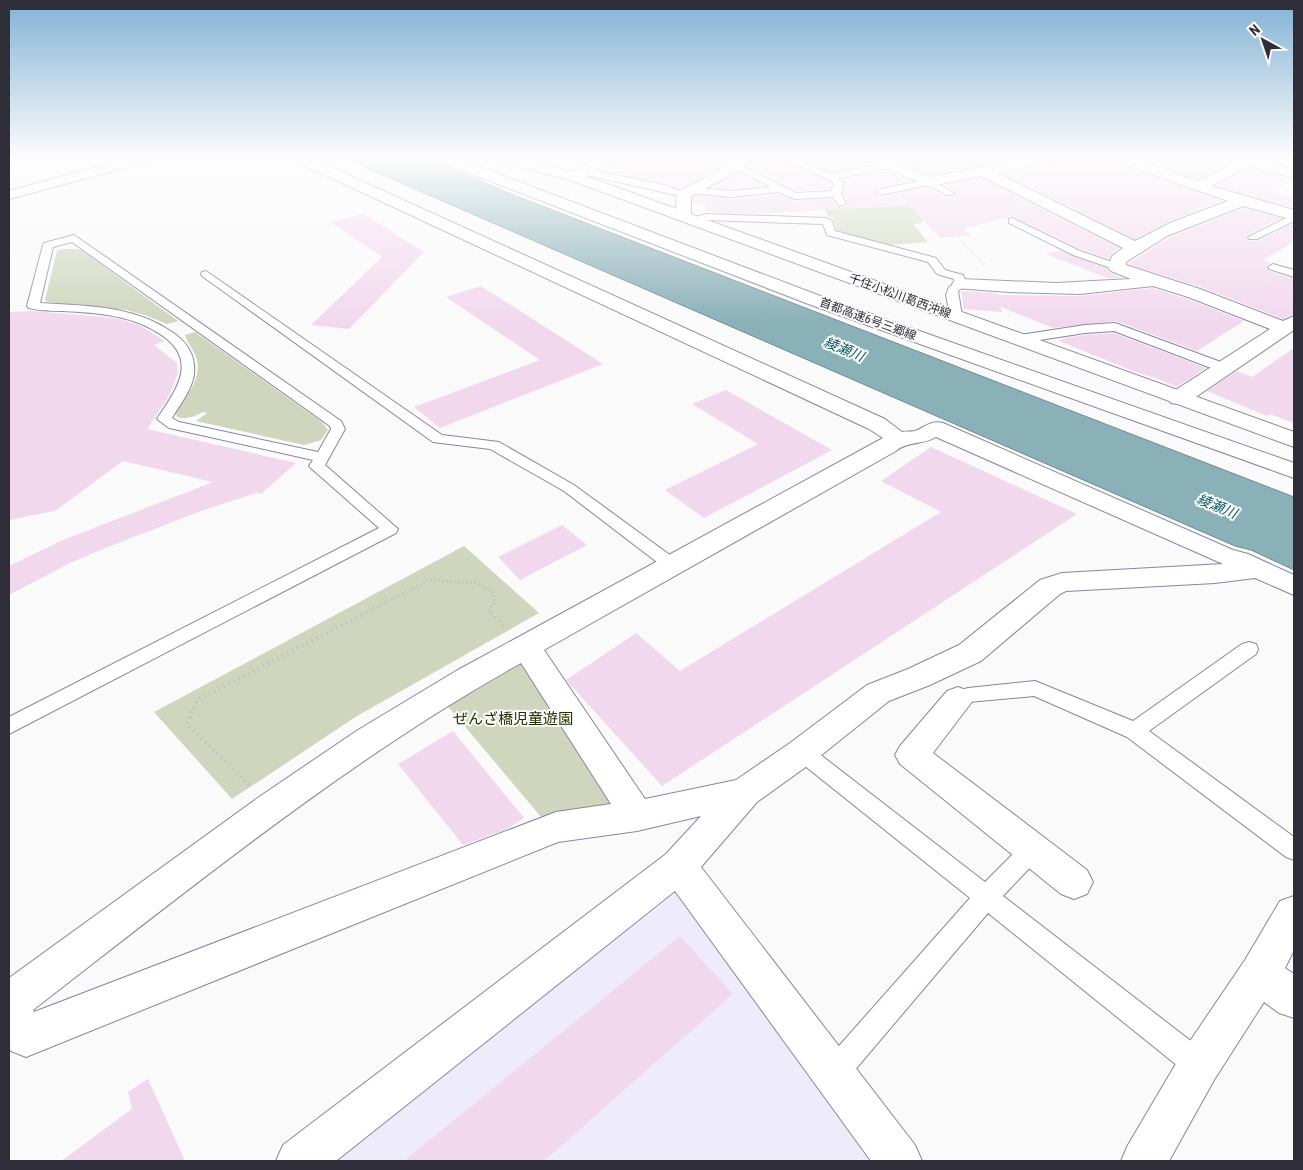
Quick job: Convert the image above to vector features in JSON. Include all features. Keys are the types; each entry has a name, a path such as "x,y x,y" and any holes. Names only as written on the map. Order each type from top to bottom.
{"main road":[{"path":"420,214 877,424 890,432 896,439"},
{"name":"首都高速6号三郷線","path":"589,214 817,301 1294,471"},
{"name":"首都高速6号三郷線","path":"620,214 994,351 1294,455"},
{"name":"千住小松川葛西沖線","path":"674,214 1294,440"},
{"path":"687,214 687,219"},
{"path":"1070,214 1134,247"},
{"path":"1210,214 1152,236 1118,260 1117,266 1151,281 1194,293 1290,326"},
{"path":"961,284 1057,289 1120,287 1151,281"},
{"path":"817,301 967,360 1294,480"},
{"path":"1179,398 1290,326"},
{"path":"994,351 1294,466"},
{"path":"9,1003 271,807 370,739 467,679 888,446 896,439 920,437 935,428 1224,556 1260,569 1294,586"},
{"path":"299,1161 679,866 746,792 802,752 878,693 920,677 970,653 1050,587 1062,582 1215,574 1260,569"},
{"path":"526,647 637,816"},
{"path":"920,677 950,693 963,697 912,755 1074,882"},
{"path":"9,1012 26,1036 556,827 637,816 746,792"},
{"path":"679,866 832,1074 899,1161"},
{"path":"1144,1161 1199,1065 1259,974 1294,914"},
{"path":"1259,974 1294,998"}],"lane":[{"path":"1253,236 1294,216"},
{"path":"687,219 705,217 827,221 831,233 932,260 942,272 959,277 961,284 953,289 952,295 956,316"},
{"path":"1012,220 1066,248 1105,264 1117,266"},
{"path":"9,726 390,529 317,466 338,429 336,424 74,238 48,245 34,306 120,313 147,321 167,333 181,345 187,356 188,369 180,394 164,419 174,425 322,457"},
{"path":"1272,267 1294,274"},
{"path":"206,274 438,439 494,445 569,488 672,566"},
{"path":"167,333 194,323"},
{"path":"1020,339 1086,329 1115,327 1224,368"},
{"path":"1134,731 1249,649"},
{"path":"963,697 1035,688 1117,722 1134,731 1294,850"},
{"path":"802,752 1199,1065"},
{"path":"832,1074 987,896 1032,850"}],"path":[{"path":"271,807 187,724 197,700 429,580 475,583 492,591 495,602 488,611 526,647"}],"shaded area":[{"path":"678,891 875,1161 334,1161"}],"green space":[{"path":"827,214 938,214 942,217 921,220 923,223 913,224 928,242 889,245 837,231 833,217 828,216"},
{"path":"80,249 178,321 167,324 126,310 47,302 45,300 57,251"},
{"path":"195,332 322,422 328,430 321,440 304,445 196,421 207,413 203,412 187,418 177,417 176,413 192,388 197,374 196,357 185,335"},
{"path":"464,546 539,613 357,716 232,799 154,712"},
{"name":"ぜんざ橋児童遊園","path":"527,659 614,807 547,824 446,704"}],"water":[{"name":"綾瀬川","path":"471,214 562,214 1294,497 1294,570 1251,550 1235,546"}],"building":[{"path":"364,214 424,252 349,329 311,325 382,257 330,222"},
{"path":"916,214 1051,214 1119,248 1111,254 1109,259 1081,249 1011,216 964,229 971,236 940,238"},
{"path":"1083,214 1188,214 1171,220 1135,239"},
{"path":"1229,214 1264,214 1281,218 1247,235 1246,238 1249,241 1258,241 1294,223 1294,242 1263,260 1271,263 1266,266 1268,271 1294,279 1294,314 1283,319 1201,287 1128,264 1168,238"},
{"path":"1060,251 1107,268 1110,273 1122,278 1108,278 1045,254"},
{"path":"481,286 603,364 440,428 414,407 540,360 446,297"},
{"path":"1153,288 1244,321 1197,351 1116,321 1053,328 1001,307 1002,312 964,309 961,291 997,293 998,295 1080,296"},
{"path":"34,311 115,318 139,325 165,341 154,345 177,363 178,373 169,396 147,429 296,463 261,494 256,493 201,511 108,547 72,562 9,595 9,566 63,540 213,482 123,461 55,511 9,520 9,312"},
{"path":"1114,333 1206,368 1177,387 1059,341 1065,338 1085,335"},
{"path":"1294,348 1294,423 1270,414 1267,416 1207,391 1237,371 1252,377"},
{"path":"726,390 832,450 704,518 665,490 758,444 692,404"},
{"path":"931,447 1077,514 662,786 566,680 636,633 680,671 941,512 881,481"},
{"path":"562,525 587,545 520,580 498,557"},
{"path":"453,731 524,818 507,829 463,845 398,764"},
{"path":"680,936 733,994 544,1161 404,1161"},
{"path":"148,1079 185,1161 61,1161 132,1109 128,1092"}]}
